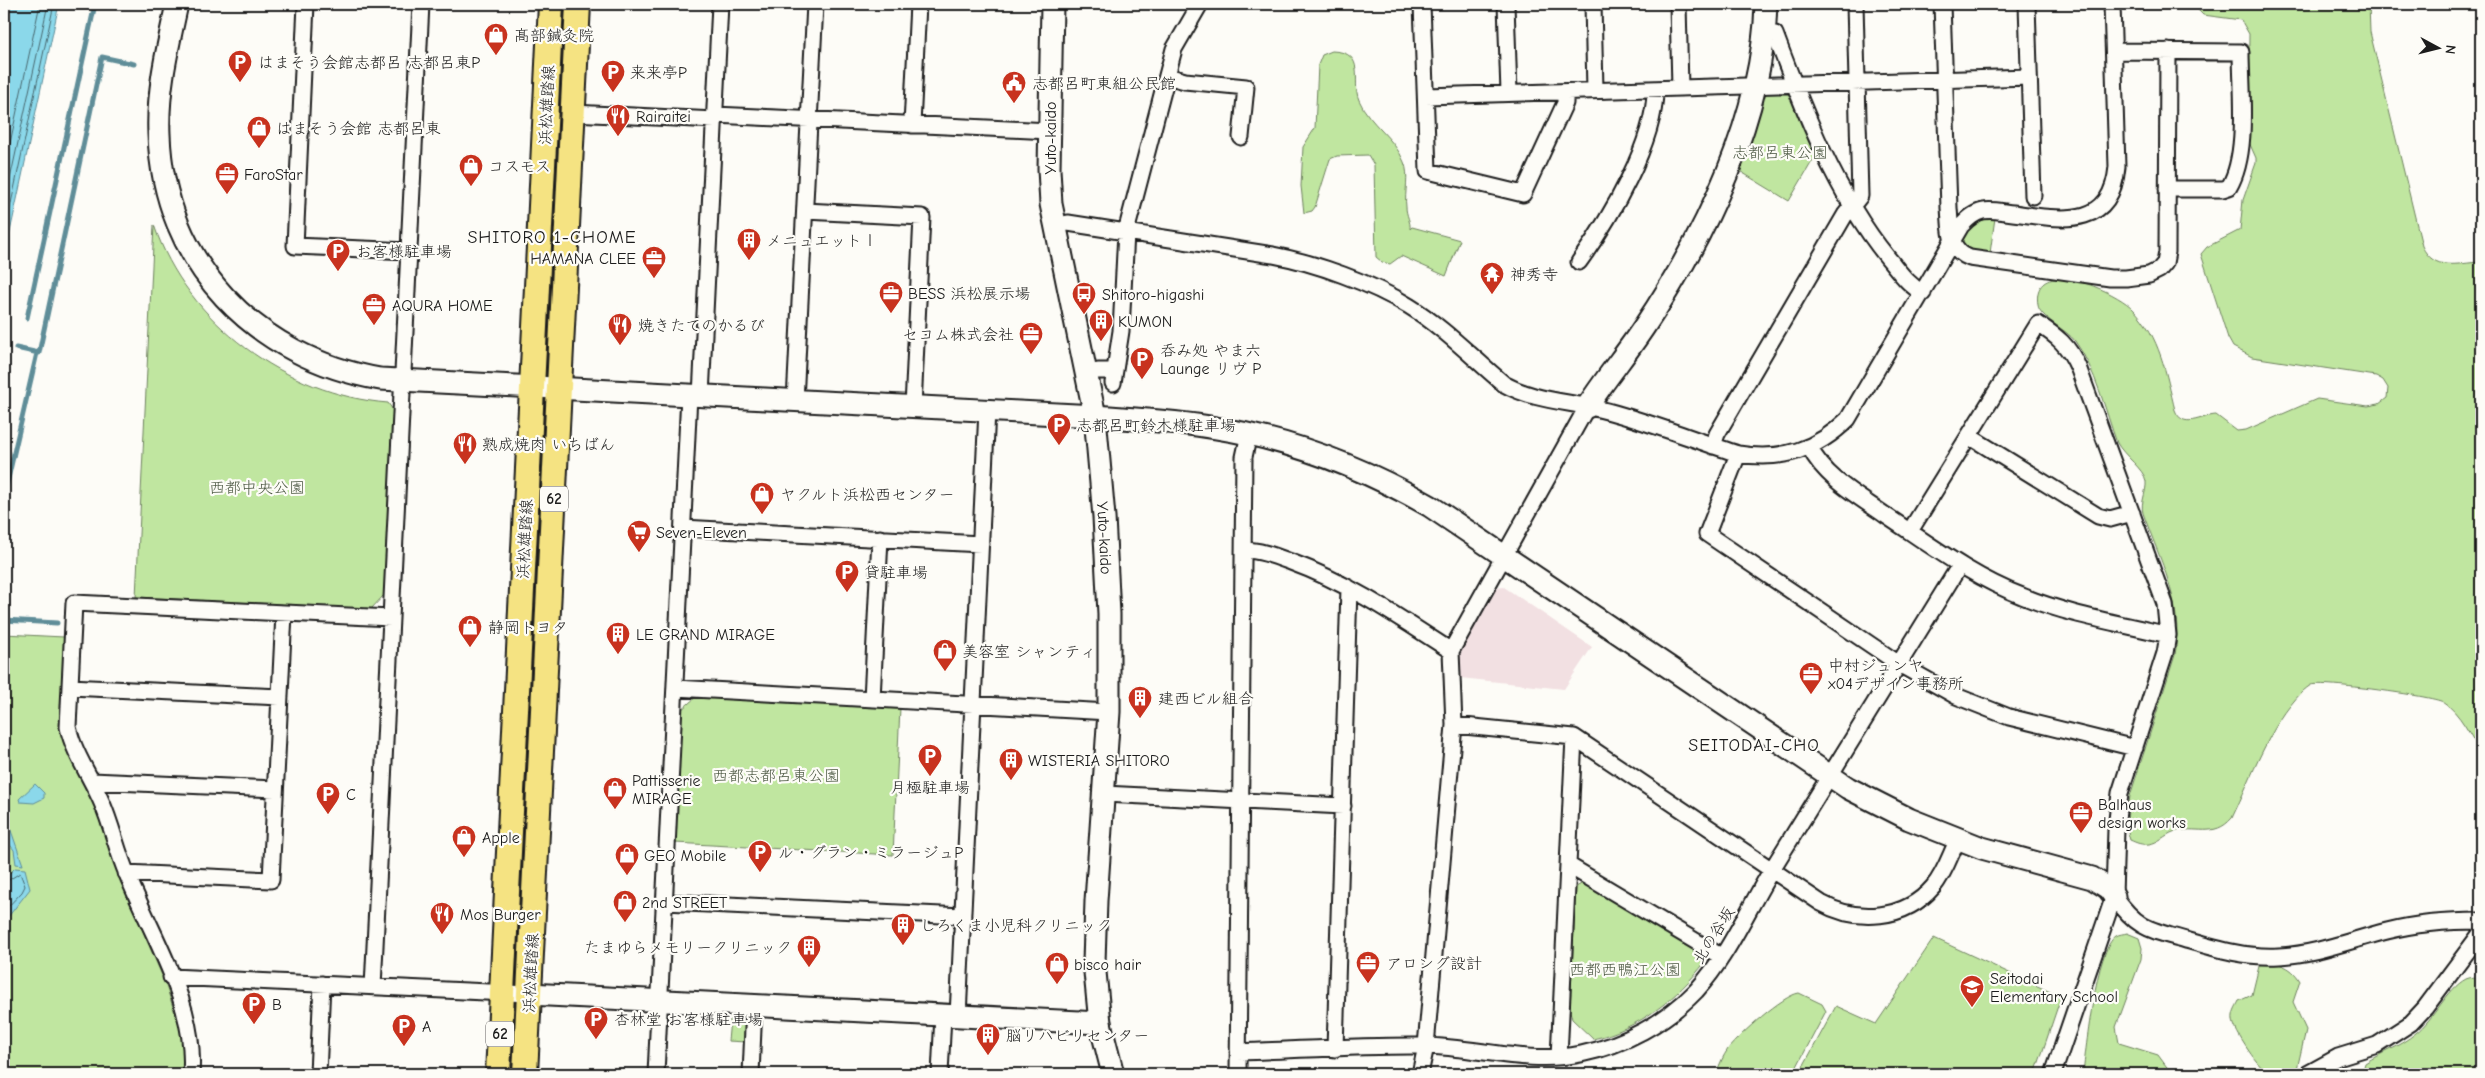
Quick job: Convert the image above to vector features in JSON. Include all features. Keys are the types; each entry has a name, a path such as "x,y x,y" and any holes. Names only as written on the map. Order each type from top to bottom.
{"main road":[{"name":"浜松雄踏線","path":"498,1074 551,4"},
{"name":"浜松雄踏線","path":"525,1074 578,4"}],"street":[{"path":"177,4 162,82 159,135 160,158 170,202 178,223 198,263 216,287 241,314 258,329 289,349 337,370 380,380 1095,416 1190,424 1249,434 1318,454 1380,479 1430,506 1829,777 1889,810 1958,839 2006,856 2101,882 2127,914 2148,929 2220,950 2259,956 2298,955 2406,927 2481,921"},
{"path":"306,4 295,246 409,252"},
{"path":"373,987 421,4"},
{"path":"656,1074 683,528 695,396 715,118 720,4"},
{"path":"795,401 815,4"},
{"path":"912,125 918,4"},
{"name":"Yuto-kaido","path":"1052,4 1050,186 1055,226 1095,416 1107,565 1108,712 1094,932 1096,993 1100,1023 1113,1074"},
{"path":"1098,371 1114,377 1121,332 1126,232 1166,76 1180,36 1200,4"},
{"path":"1422,4 1428,172 1522,194 1565,103 1565,92"},
{"path":"1506,4 1509,93"},
{"path":"1593,4 1595,90"},
{"path":"1678,4 1680,88"},
{"path":"1420,1074 1426,1046 1454,725 1451,651 1587,407 1644,327 1690,251 1727,170 1755,85 1764,33 1766,4"},
{"path":"1713,446 1717,434 1845,215 1860,196 1855,4"},
{"path":"1942,4 1948,208 1952,242 1956,250 1970,258 2110,278 2149,275 2159,270 2165,263 2168,51"},
{"path":"2027,4 2033,196"},
{"path":"1055,226 1068,223 1273,255 1323,268 1395,298 1410,307 1504,384 1516,390 1538,398 1618,414 1738,454 1774,457 1810,448 1836,431 1853,413 1961,226 1970,217 1982,211 1996,211 2065,219 2078,218 2091,213 2102,205 2116,181 2117,167 2112,4"},
{"path":"1764,33 1775,34 1794,84 1821,145 1853,206 1872,237 1902,276 1914,288 1923,293"},
{"path":"2114,51 2241,52 2241,148 2229,187 2167,189"},
{"path":"1166,76 1246,87 1242,137"},
{"path":"1426,96 2029,77"},
{"path":"1579,262 1610,215 1635,163 1653,109 1655,89"},
{"path":"573,113 809,120 1050,131"},
{"path":"805,211 922,217 912,407"},
{"path":"1910,531 2038,324 2057,336 2073,356 2132,513 2165,604 2168,635 2165,653 2120,793 2117,811 2114,896 2053,1074"},
{"path":"940,1074 951,1016 963,916 987,410"},
{"path":"1238,1074 1244,456 1249,434"},
{"path":"1969,436 2098,516 2110,519 2132,513"},
{"path":"1810,448 1814,457 1840,482 1960,565 2021,596 2053,608 2168,635"},
{"path":"1738,454 1707,534 1898,664 1956,696 2009,717 2135,748"},
{"path":"683,528 981,544"},
{"path":"872,699 880,538"},
{"path":"1243,550 1254,550 1272,555 1349,588 1451,651"},
{"name":"北の谷坂","path":"1238,1052 1426,1046 1513,1057 1559,1057 1602,1049 1655,1024 1694,992 1722,957 1772,869 1960,565"},
{"path":"1335,1049 1349,588"},
{"path":"191,1074 190,1036 171,977 126,873 102,804 71,740 68,727 74,603 391,618"},
{"path":"126,873 271,880 284,613"},
{"path":"70,687 280,697"},
{"path":"675,688 1108,712"},
{"path":"1454,725 1574,737 1834,910 1848,915 1878,916 1906,908 1925,895 1940,878 1958,839"},
{"path":"1559,1057 1574,737"},
{"path":"92,781 275,789"},
{"path":"1104,794 1342,806"},
{"path":"1568,865 1722,957"},
{"path":"665,902 963,916"},
{"path":"2307,1074 2338,1057 2377,1045 2411,1023 2425,1008 2481,933"},
{"path":"171,977 1100,1023"},
{"path":"318,1074 322,984"},
{"path":"751,1074 754,1006"}],"shaded area":[{"path":"1504,587 1592,647 1564,689 1460,678 1459,653 1496,588"}],"green space":[{"path":"2198,4 2369,4 2370,32 2422,246 2433,260 2440,263 2481,262 2481,753 2460,718 2443,702 2420,696 2377,690 2334,685 2311,685 2290,705 2280,720 2254,769 2232,818 2218,828 2211,830 2181,830 2173,832 2155,842 2144,844 2130,840 2127,823 2128,807 2175,655 2177,636 2173,600 2169,582 2143,513 2142,505 2146,485 2144,476 2117,443 2094,377 2082,352 2071,337 2048,319 2040,310 2038,305 2039,290 2047,281 2060,279 2076,281 2110,293 2133,309 2150,331 2156,343 2165,369 2175,410 2178,416 2187,421 2216,415 2237,431 2246,430 2317,399 2368,406 2379,404 2387,398 2388,388 2383,380 2376,376 2252,357 2233,347 2228,338 2201,254 2207,247 2240,230 2243,200 2256,163 2256,158 2248,140 2249,34 2241,20 2203,15 2197,9"},
{"path":"1332,51 1343,53 1354,62 1357,93 1363,109 1395,146 1404,162 1407,173 1406,210 1410,229 1412,227 1460,240 1446,276 1401,256 1390,264 1382,262 1376,257 1374,165 1368,155 1337,156 1330,159 1315,207 1312,211 1304,213 1301,186 1303,147 1315,128 1318,65 1322,55"},
{"name":"志都呂東公園","path":"1763,91 1790,91 1817,153 1789,201 1738,170"},
{"path":"1995,218 1990,253 1962,249 1961,241 1974,224"},
{"name":"西都中央公園","path":"154,225 169,260 190,293 216,322 245,348 278,369 313,386 350,397 388,403 393,410 384,595 371,609 136,597"},
{"path":"4,634 64,637 60,728 64,743 95,806 119,876 164,980 183,1037 183,1074 4,1074"},
{"name":"西都志都呂東公園","path":"696,697 900,708 893,855 675,843 681,710"},
{"name":"西都西鴨江公園","path":"1583,883 1704,956 1705,962 1670,1000 1656,1010 1626,1028 1593,1039 1572,1019 1570,1011 1576,887"},
{"path":"2127,933 2139,938 2142,948 2141,959 2116,1027 2119,1043 2158,1055 2172,1074 2083,1074 2089,1023 2103,960 2109,945 2116,936"},
{"name":"Seitodai Elementary School","path":"1934,938 2061,997 2035,1074 1799,1074 1836,1006 1876,1024"},
{"path":"2260,962 2272,963 2288,968 2300,981 2293,1002 2306,1030 2297,1069 2284,1074 2277,1075 2266,1072 2254,1059 2234,1025 2234,1012 2239,1001 2252,995"},
{"path":"2481,977 2481,1074 2362,1074 2365,1063 2403,1042 2423,1027 2459,984 2468,978"},
{"path":"1799,993 1822,1004 1826,1011 1793,1074 1716,1074 1726,1052 1741,1035 1772,1008 1792,995"},
{"path":"730,1020 742,1021 746,1024 745,1042 728,1041"}],"water":[{"path":"4,4 59,4 4,260"},
{"path":"35,784 44,793 44,798 34,803 20,802 19,799"},
{"path":"4,821 8,822 23,865 16,864 14,850 4,837"},
{"path":"15,868 25,869 30,889 8,917 4,915 4,879"}],"waterway":[{"path":"27,318 95,4"},
{"path":"16,348 39,353 102,57 134,64"},
{"path":"4,496 37,353"},
{"path":"4,415 7,399"},
{"path":"4,620 57,623"}],"place":[{"name":"髙部鍼灸院","path":"496,56"},
{"name":"はまそう会館志都呂 志都呂東P","path":"240,83"},
{"name":"来来亭P","path":"613,93"},
{"name":"志都呂町東組公民館","path":"1014,104"},
{"name":"Rairaitei","path":"618,137"},
{"name":"はまそう会館 志都呂東","path":"259,149"},
{"name":"コスモス","path":"471,187"},
{"name":"FaroStar","path":"227,195"},
{"name":"メニュエットⅠ","path":"749,261"},
{"name":"お客様駐車場","path":"338,272"},
{"name":"HAMANA CLEE","path":"654,279"},
{"name":"神秀寺","path":"1492,295"},
{"name":"BESS 浜松展示場","path":"891,314"},
{"name":"Shitoro-higashi","path":"1084,315"},
{"name":"AQURA HOME","path":"374,326"},
{"name":"KUMON","path":"1101,342"},
{"name":"焼きたてのかるび","path":"620,346"},
{"name":"セコム株式会社","path":"1031,355"},
{"name":"呑み処 やま六 Launge リヴ P","path":"1142,380"},
{"name":"志都呂町鈴木様駐車場","path":"1059,446"},
{"name":"熟成焼肉 いちばん","path":"465,465"},
{"name":"ヤクルト浜松西センター","path":"762,515"},
{"name":"Seven-Eleven","path":"639,553"},
{"name":"貸駐車場","path":"847,593"},
{"name":"静岡トヨタ","path":"470,648"},
{"name":"LE GRAND MIRAGE","path":"618,655"},
{"name":"美容室 シャンティ","path":"945,672"},
{"name":"中村ジュンヤ x04デザイン事務所","path":"1811,695"},
{"name":"建西ビル組合","path":"1140,719"},
{"name":"月極駐車場","path":"930,777"},
{"name":"WISTERIA SHITORO","path":"1011,781"},
{"name":"Pattisserie MIRAGE","path":"615,810"},
{"name":"C","path":"328,815"},
{"name":"Balhaus design works","path":"2081,834"},
{"name":"Apple","path":"464,858"},
{"name":"ル・グラン・ミラージュP","path":"760,873"},
{"name":"GEO Mobile","path":"627,876"},
{"name":"2nd STREET","path":"625,923"},
{"name":"Mos Burger","path":"442,935"},
{"name":"しろくま小児科クリニック","path":"903,946"},
{"name":"たまゆらメモリークリニック","path":"809,968"},
{"name":"アロング設計","path":"1368,984"},
{"name":"bisco hair","path":"1057,985"},
{"name":"Seitodai Elementary School","path":"1972,1008"},
{"name":"B","path":"254,1025"},
{"name":"杏林堂 お客様駐車場","path":"596,1040"},
{"name":"A","path":"404,1047"},
{"name":"脳リハビリセンター","path":"988,1056"}],"district":[{"name":"SHITORO 1-CHOME","path":"552,237"},
{"name":"SEITODAI-CHO","path":"1754,745"}]}
